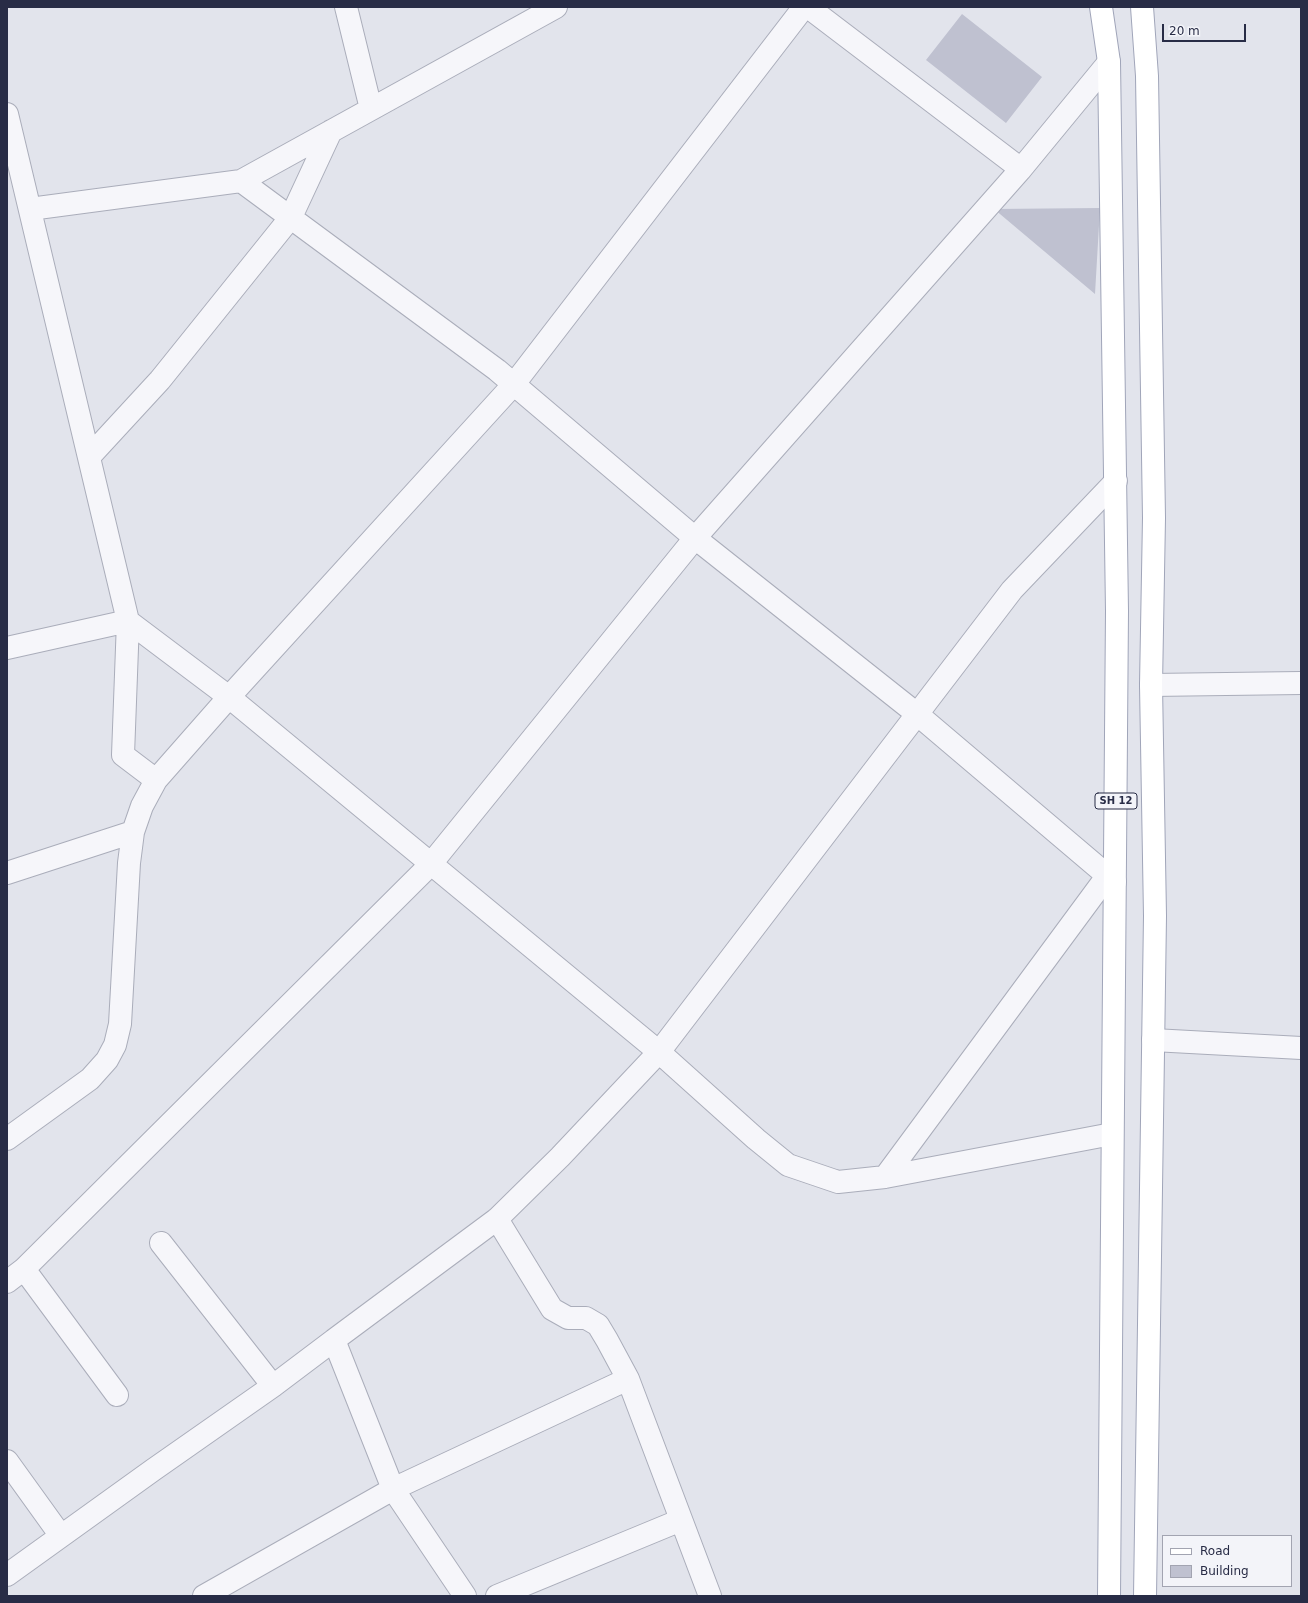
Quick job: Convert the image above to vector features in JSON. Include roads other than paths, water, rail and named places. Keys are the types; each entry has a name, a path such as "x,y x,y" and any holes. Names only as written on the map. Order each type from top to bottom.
{"main road":[{"name":"SH 12","path":"1101,7 1109,62 1117,611 1112,878 1112,1134 1108,1596"},
{"name":"SH 12","path":"1142,7 1147,76 1154,518 1151,685 1156,916 1144,1596"}],"street":[{"path":"346,7 371,109"},
{"path":"30,209 241,180 556,7"},
{"path":"7,1139 90,1079 107,1060 115,1045 120,1024 129,863 133,832 142,806 156,780 228,697 514,384 804,7"},
{"path":"808,7 1021,169"},
{"path":"117,1395 16,1276 430,865 694,538 1021,169 1109,62"},
{"path":"7,114 128,621 123,755 156,780"},
{"path":"89,457 160,380 291,217 331,131"},
{"path":"241,180 497,370 694,538 917,714 1112,878 885,1177"},
{"path":"7,1575 273,1386 497,1219 560,1157 658,1052 1012,590 1116,481"},
{"path":"7,648 128,621 228,697 658,1052 756,1139 788,1165 838,1182 885,1177 1112,1134"},
{"path":"1151,685 1301,683"},
{"path":"7,873 133,832"},
{"path":"1153,1040 1301,1048"},
{"path":"497,1219 552,1309 568,1318 586,1318 598,1325 628,1379 710,1596"},
{"path":"161,1243 273,1386"},
{"path":"334,1340 393,1489 465,1596"},
{"path":"204,1596 393,1489 628,1379"},
{"path":"7,1461 62,1536"},
{"path":"497,1596 681,1520"}]}
